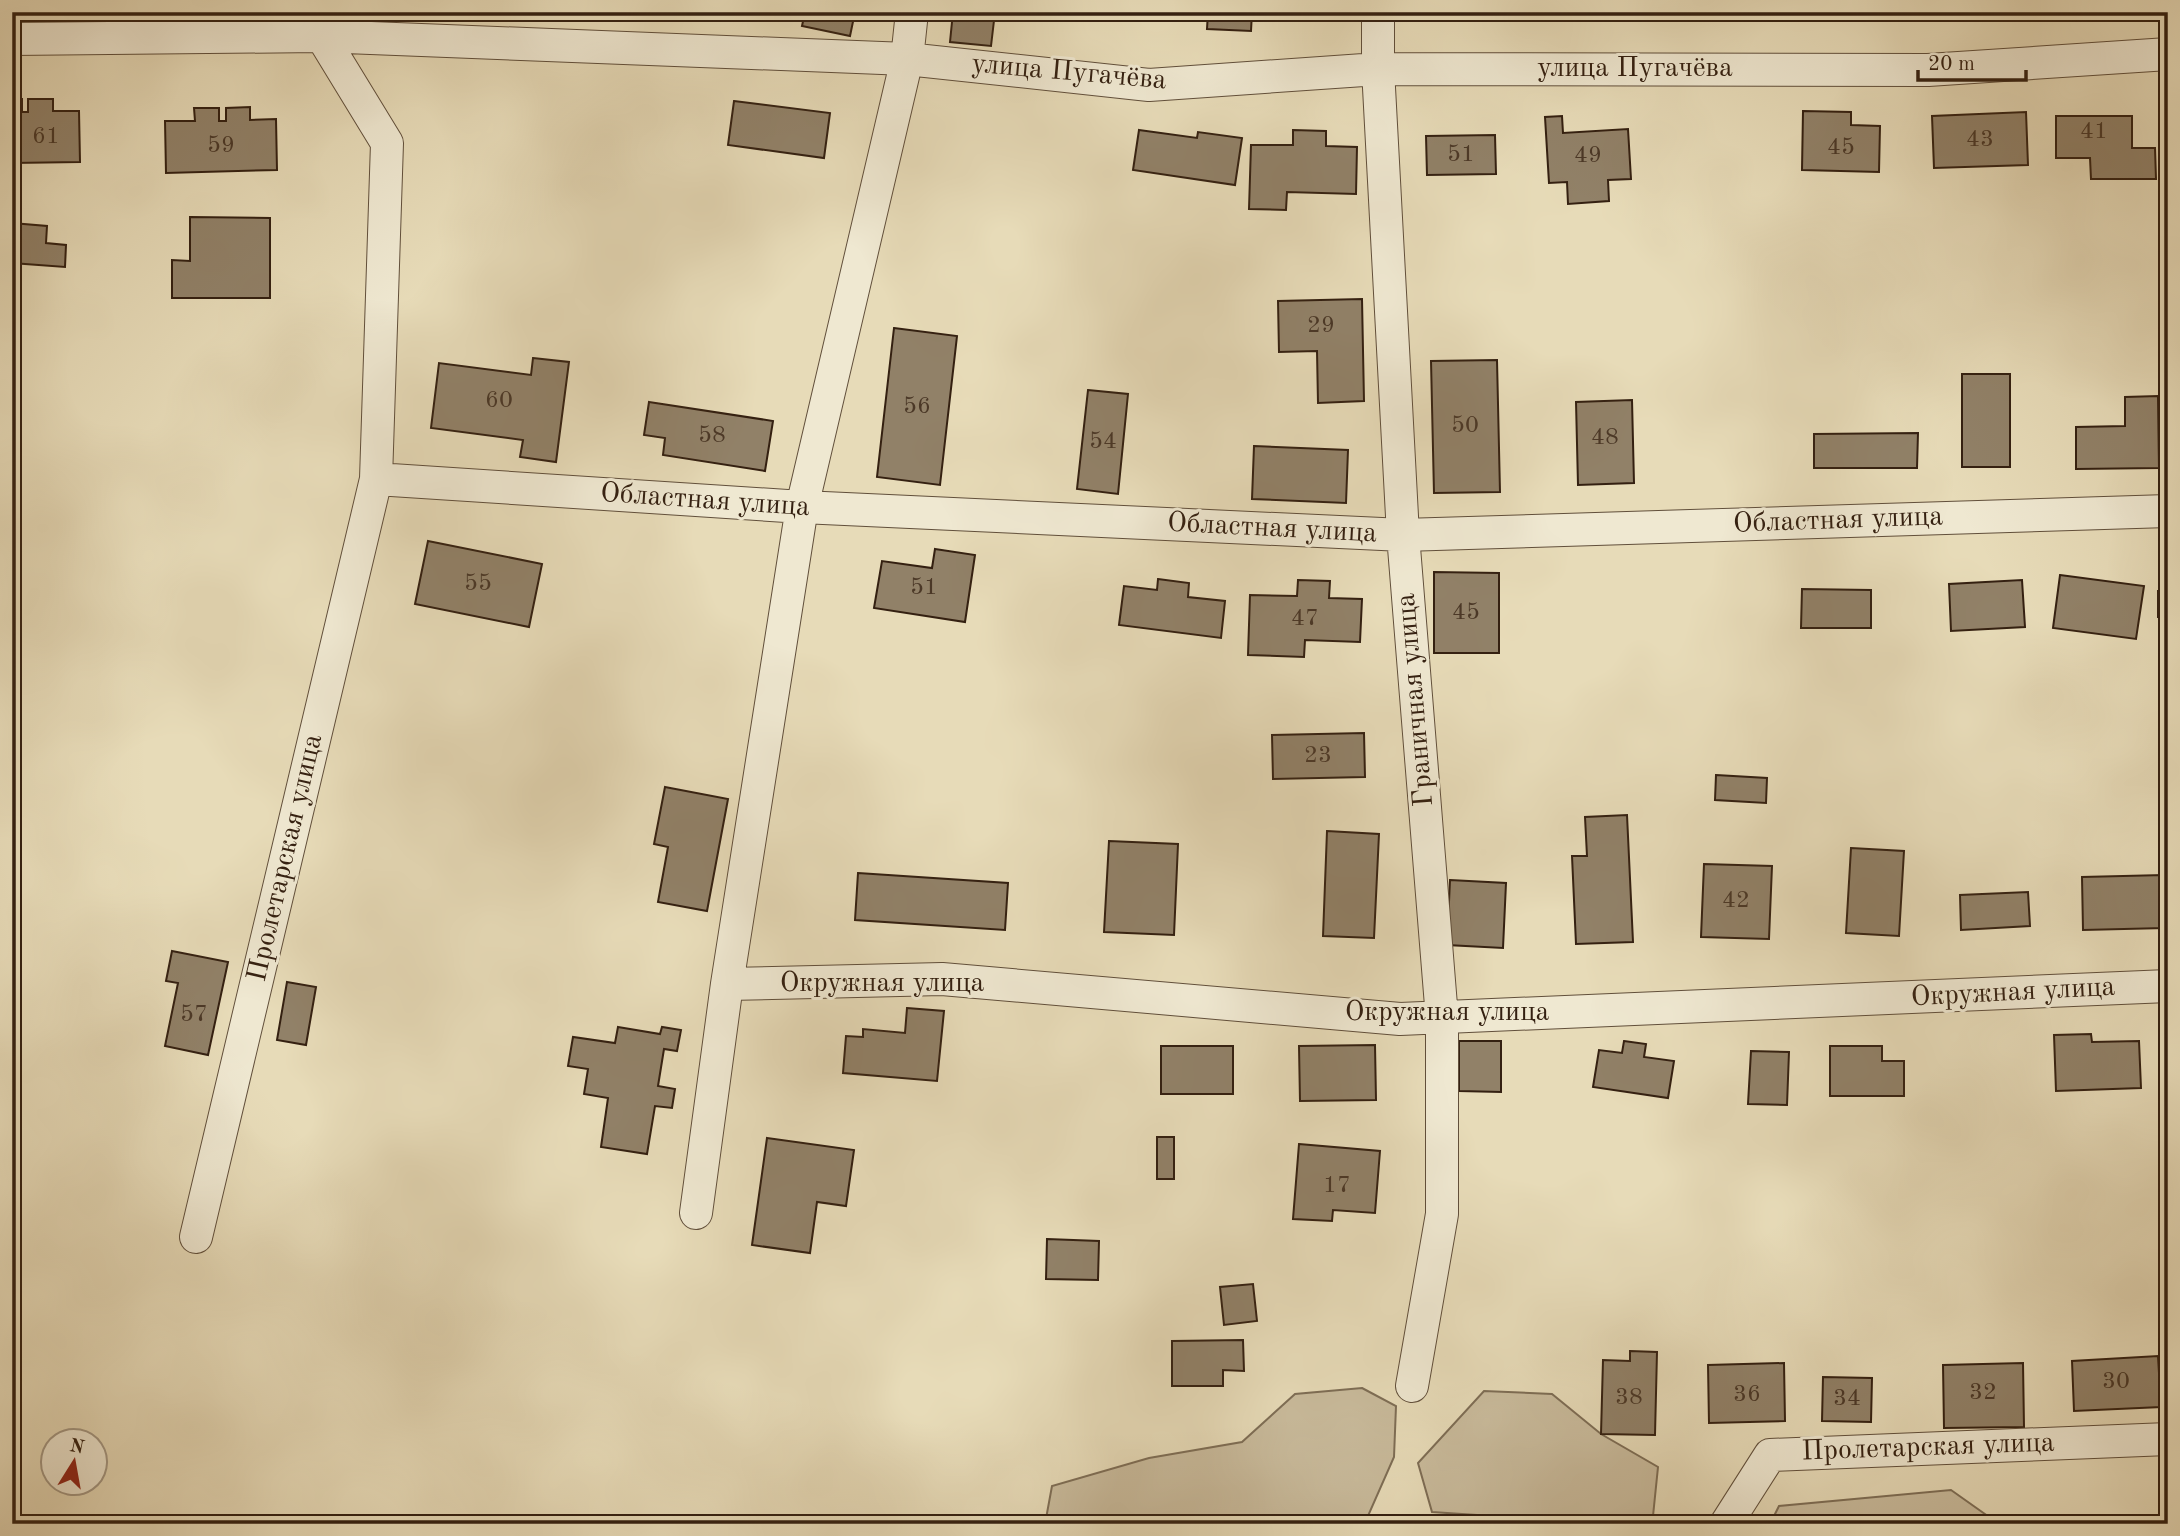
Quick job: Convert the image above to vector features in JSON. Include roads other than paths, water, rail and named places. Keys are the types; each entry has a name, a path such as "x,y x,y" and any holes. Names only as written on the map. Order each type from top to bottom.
{"street":[{"path":"696,1213 727,985 802,507 907,59 912,12"},
{"name":"Граничная улица","path":"1378,12 1378,69 1403,535 1442,1018 1442,1214 1412,1386"},
{"name":"улица Пугачёва","path":"12,39 313,24 907,59 1149,85 1378,69 1928,71 2168,54"},
{"name":"Пролетарская улица","path":"196,1237 376,479 387,143 313,24"},
{"name":"Областная улица","path":"376,479 802,507 1403,535 2168,511"},
{"name":"Окружная улица","path":"727,985 942,979 1399,1019 2168,986"},
{"name":"Пролетарская улица","path":"1726,1524 1770,1455 2168,1439"}]}
